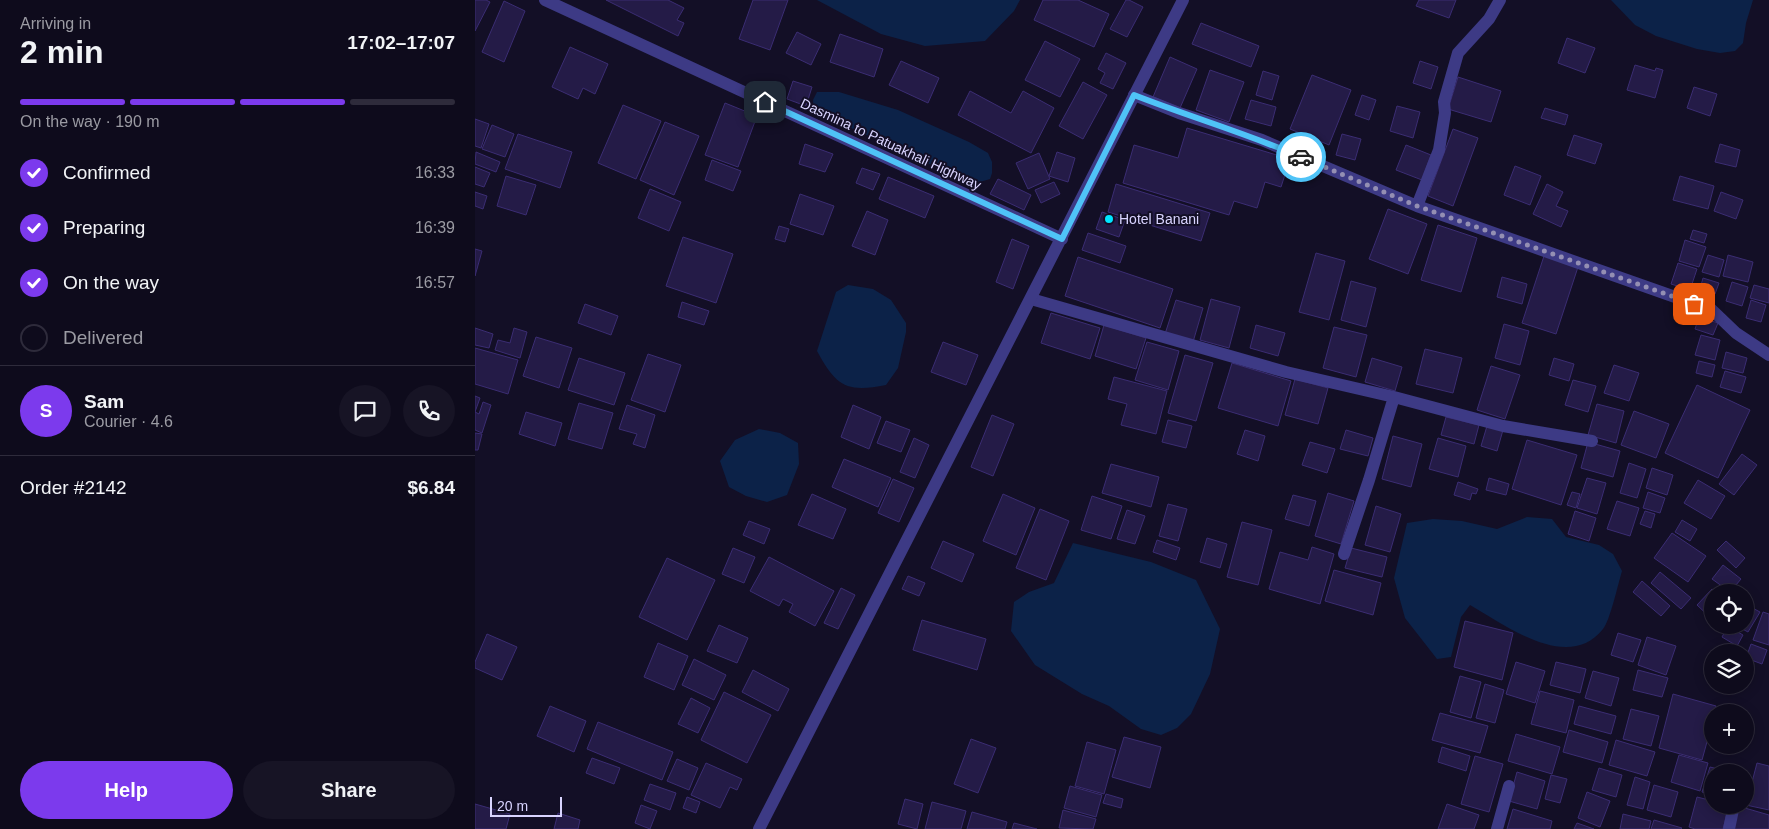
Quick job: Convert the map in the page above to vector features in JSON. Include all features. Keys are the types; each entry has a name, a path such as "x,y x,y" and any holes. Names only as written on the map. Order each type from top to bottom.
{"street":[{"name":"Dasmina to Patuakhali Highway","path":"545,0 1062,239"},
{"path":"759,829 1183,0"},
{"path":"1417,206 1439,150 1445,113 1444,102 1458,53 1489,18 1500,0"},
{"path":"1134,95 1179,113 1262,140 1417,206 1712,310 1736,333 1769,356"},
{"path":"1031,299 1286,372 1394,397 1503,426 1592,441"},
{"path":"1343,554 1369,480 1394,397"},
{"path":"1497,829 1509,786"},
{"path":"1729,829 1732,814"}],"water":[{"path":"817,0 1020,0 1014,11 985,41 925,46 881,34"},
{"path":"1611,0 1753,0 1746,23 1743,43 1735,51 1720,53 1697,49 1656,36 1635,25"},
{"path":"817,92 839,92 898,110 969,142 988,153 992,162 990,179 973,184 814,111 813,100"},
{"path":"848,285 873,289 891,300 906,323 906,332 898,368 886,385 861,388 844,384 830,372 817,351 836,292"},
{"path":"759,429 780,433 798,443 799,464 787,495 767,502 746,496 729,487 720,461 735,440"},
{"path":"1527,517 1552,519 1566,537 1599,545 1613,554 1622,571 1606,625 1589,641 1572,647 1555,646 1518,633 1470,605 1461,617 1451,657 1437,659 1405,618 1394,578 1407,523 1433,519 1462,521 1497,529"},
{"path":"1073,543 1151,562 1196,580 1220,629 1210,674 1191,714 1177,728 1161,735 1141,729 1109,706 1082,694 1035,665 1011,631 1014,602 1029,592 1054,583"}],"building":[{"path":"475,0 490,2 475,31"},
{"path":"606,0 668,0 684,8 677,20 684,23 678,36"},
{"path":"753,0 788,0 770,50 739,39"},
{"path":"1043,0 1078,0 1109,14 1094,47 1034,20"},
{"path":"1126,0 1143,7 1127,37 1110,29"},
{"path":"1419,0 1456,0 1449,18 1416,6"},
{"path":"504,1 525,11 504,62 482,52"},
{"path":"1201,23 1259,46 1251,67 1192,44"},
{"path":"797,32 821,44 811,65 786,53"},
{"path":"840,34 883,49 874,77 830,62"},
{"path":"1567,38 1595,48 1585,73 1558,63"},
{"path":"1045,41 1080,59 1060,97 1025,80"},
{"path":"570,47 608,64 595,94 583,88 578,99 552,87"},
{"path":"1106,53 1126,63 1113,89 1100,83 1105,73 1098,69"},
{"path":"1170,57 1197,69 1180,108 1153,97"},
{"path":"901,61 939,78 928,103 889,85"},
{"path":"1420,61 1438,67 1431,89 1413,83"},
{"path":"1635,65 1655,71 1656,68 1663,70 1655,98 1627,90"},
{"path":"1210,70 1244,82 1229,122 1196,110"},
{"path":"1263,71 1279,76 1272,100 1256,95"},
{"path":"1312,75 1351,90 1329,145 1290,129"},
{"path":"1458,77 1501,91 1491,122 1448,109"},
{"path":"793,81 812,87 806,106 787,99"},
{"path":"1083,82 1107,95 1083,139 1059,126"},
{"path":"1694,87 1717,94 1710,116 1687,108"},
{"path":"970,91 1011,113 1023,91 1054,108 1031,153 958,115"},
{"path":"1362,95 1376,100 1369,120 1355,115"},
{"path":"1251,100 1276,107 1271,126 1245,119"},
{"path":"725,103 757,116 738,167 705,155"},
{"path":"623,105 661,121 636,179 598,163"},
{"path":"1397,106 1420,112 1413,138 1390,131"},
{"path":"1545,108 1568,115 1565,125 1541,118"},
{"path":"475,119 489,124 481,148 475,146"},
{"path":"665,122 699,136 674,195 640,180"},
{"path":"492,125 514,134 505,157 482,149"},
{"path":"1187,128 1290,159 1281,187 1265,182 1257,208 1234,201 1229,215 1123,183 1134,145 1178,158"},
{"path":"1453,129 1478,138 1453,206 1428,196"},
{"path":"518,134 572,152 560,188 505,169"},
{"path":"1342,134 1361,139 1355,160 1336,155"},
{"path":"1574,135 1602,144 1595,164 1567,155"},
{"path":"805,144 833,154 825,172 799,164"},
{"path":"1720,144 1740,150 1736,167 1715,162"},
{"path":"1406,145 1431,155 1422,180 1396,170"},
{"path":"476,152 500,162 496,172 475,164"},
{"path":"1057,152 1075,158 1068,182 1049,176"},
{"path":"1039,153 1050,179 1028,189 1016,163"},
{"path":"712,160 741,171 733,191 705,180"},
{"path":"1515,166 1541,176 1530,205 1504,195"},
{"path":"475,167 490,173 484,187 475,184"},
{"path":"862,168 880,174 873,190 856,183"},
{"path":"506,176 536,185 526,215 497,206"},
{"path":"1680,176 1714,186 1708,209 1673,200"},
{"path":"888,177 934,196 925,218 879,199"},
{"path":"998,179 1031,195 1024,210 990,194"},
{"path":"1054,182 1060,194 1041,203 1035,190"},
{"path":"1116,184 1210,213 1201,241 1108,212"},
{"path":"1547,184 1563,192 1556,206 1568,211 1561,227 1533,214"},
{"path":"650,189 681,202 669,231 638,218"},
{"path":"475,192 487,196 483,209 475,206"},
{"path":"1721,192 1743,200 1736,219 1714,211"},
{"path":"800,194 834,206 823,235 790,224"},
{"path":"1388,209 1427,224 1408,274 1369,259"},
{"path":"867,211 888,220 875,255 852,246"},
{"path":"1102,212 1125,220 1119,237 1096,229"},
{"path":"1438,225 1477,238 1461,292 1421,280"},
{"path":"779,226 789,229 785,242 775,239"},
{"path":"1693,230 1707,234 1704,243 1690,239"},
{"path":"1088,233 1126,246 1120,263 1082,250"},
{"path":"683,237 733,254 716,303 666,286"},
{"path":"1012,239 1029,246 1013,289 996,282"},
{"path":"1685,240 1706,247 1699,267 1679,261"},
{"path":"475,249 482,251 475,276"},
{"path":"1316,253 1345,261 1329,320 1299,312"},
{"path":"1708,255 1724,260 1719,277 1702,272"},
{"path":"1728,255 1753,262 1748,282 1723,276"},
{"path":"1544,256 1578,267 1556,334 1522,323"},
{"path":"1078,257 1173,289 1160,328 1065,296"},
{"path":"1678,263 1697,269 1690,290 1671,284"},
{"path":"1502,277 1527,284 1522,304 1497,297"},
{"path":"1703,278 1719,283 1715,294 1700,289"},
{"path":"1351,281 1376,288 1366,327 1341,320"},
{"path":"1732,282 1748,287 1742,306 1726,301"},
{"path":"1754,285 1769,289 1769,303 1750,298"},
{"path":"1211,299 1240,307 1229,348 1200,340"},
{"path":"1176,300 1203,308 1193,342 1165,334"},
{"path":"1751,300 1766,305 1761,322 1746,318"},
{"path":"682,302 709,311 704,325 678,317"},
{"path":"585,304 618,316 611,335 578,323"},
{"path":"1051,313 1100,328 1090,359 1041,343"},
{"path":"1699,317 1718,323 1713,335 1695,329"},
{"path":"1504,324 1529,331 1520,365 1495,358"},
{"path":"1104,325 1146,338 1136,369 1095,356"},
{"path":"1256,325 1285,333 1278,356 1250,348"},
{"path":"1334,327 1367,335 1356,377 1323,368"},
{"path":"475,328 493,334 489,348 475,345"},
{"path":"514,328 527,332 520,358 495,350 498,340 510,343"},
{"path":"1701,335 1720,340 1715,360 1695,355"},
{"path":"536,337 572,348 559,388 523,376"},
{"path":"943,342 978,355 966,385 931,372"},
{"path":"1147,342 1179,351 1168,390 1135,380"},
{"path":"475,348 518,360 508,394 475,384"},
{"path":"1425,349 1462,358 1453,393 1416,384"},
{"path":"1726,352 1747,358 1743,373 1722,368"},
{"path":"648,354 681,365 665,412 631,400"},
{"path":"1185,355 1213,363 1196,421 1168,413"},
{"path":"579,358 625,373 614,405 568,390"},
{"path":"1372,358 1402,367 1395,391 1365,382"},
{"path":"1554,358 1574,364 1569,381 1549,375"},
{"path":"1699,361 1715,365 1712,377 1696,373"},
{"path":"1232,363 1291,381 1278,426 1218,408"},
{"path":"1614,365 1639,373 1629,401 1604,393"},
{"path":"1491,366 1520,375 1505,419 1477,410"},
{"path":"1725,371 1746,377 1741,393 1720,387"},
{"path":"1114,377 1167,391 1156,434 1121,425 1127,404 1108,399"},
{"path":"1295,379 1328,388 1318,424 1285,415"},
{"path":"1573,380 1596,386 1588,412 1565,405"},
{"path":"1697,385 1750,410 1718,478 1665,453"},
{"path":"475,396 480,398 475,412"},
{"path":"483,402 491,405 482,433 475,430 475,412 479,414"},
{"path":"579,403 613,413 602,449 568,439"},
{"path":"1597,404 1624,411 1616,443 1588,435"},
{"path":"627,405 655,415 645,448 633,444 637,434 619,429"},
{"path":"853,405 881,417 869,449 841,437"},
{"path":"1634,411 1669,424 1656,458 1621,445"},
{"path":"526,412 562,423 555,446 519,434"},
{"path":"992,415 1014,424 993,476 971,467"},
{"path":"1446,417 1479,425 1474,444 1441,435"},
{"path":"1168,420 1192,426 1186,448 1162,442"},
{"path":"886,421 910,430 901,452 877,443"},
{"path":"1487,426 1503,430 1497,451 1481,446"},
{"path":"1245,430 1265,436 1258,461 1237,454"},
{"path":"1346,430 1373,438 1368,456 1340,449"},
{"path":"475,433 482,434 478,450 475,450"},
{"path":"1393,436 1422,444 1411,487 1382,479"},
{"path":"914,438 929,445 915,478 900,472"},
{"path":"1438,438 1466,446 1458,477 1429,469"},
{"path":"1527,440 1577,455 1561,505 1512,489"},
{"path":"1310,442 1335,449 1327,473 1302,465"},
{"path":"1588,442 1620,451 1613,477 1581,468"},
{"path":"1742,454 1757,465 1734,495 1719,484"},
{"path":"844,459 891,478 878,507 832,487"},
{"path":"1629,463 1646,469 1637,498 1620,493"},
{"path":"1111,464 1159,477 1151,507 1102,493"},
{"path":"1652,468 1673,475 1667,495 1646,488"},
{"path":"1489,478 1509,484 1506,495 1486,490"},
{"path":"1587,478 1606,483 1597,514 1577,508"},
{"path":"893,479 914,488 899,522 878,513"},
{"path":"1698,480 1725,496 1711,519 1684,503"},
{"path":"1458,482 1478,489 1476,494 1472,493 1470,500 1454,495"},
{"path":"1572,492 1580,494 1576,508 1567,505"},
{"path":"1648,492 1665,498 1660,513 1643,508"},
{"path":"1328,493 1354,501 1341,544 1315,536"},
{"path":"812,494 846,509 833,539 798,525"},
{"path":"1003,494 1035,508 1016,555 983,541"},
{"path":"1293,495 1316,501 1309,526 1285,519"},
{"path":"1092,496 1122,506 1111,539 1081,530"},
{"path":"1617,501 1639,508 1630,536 1607,529"},
{"path":"1168,504 1187,509 1178,541 1159,536"},
{"path":"1376,506 1401,514 1390,552 1365,545"},
{"path":"1040,509 1069,521 1046,580 1016,568"},
{"path":"1127,510 1145,516 1135,544 1117,539"},
{"path":"1575,511 1596,518 1589,541 1568,534"},
{"path":"1645,511 1655,514 1651,528 1640,524"},
{"path":"1682,520 1697,529 1690,541 1675,532"},
{"path":"749,521 770,529 764,544 743,535"},
{"path":"1242,522 1272,530 1258,585 1227,577"},
{"path":"1672,533 1706,556 1688,582 1654,558"},
{"path":"1207,538 1227,544 1220,568 1200,562"},
{"path":"1157,540 1180,548 1176,560 1153,552"},
{"path":"943,541 974,554 962,582 931,568"},
{"path":"1726,541 1745,558 1736,568 1717,550"},
{"path":"1312,547 1334,554 1320,604 1269,589 1280,552 1308,560"},
{"path":"733,548 755,557 744,583 722,574"},
{"path":"1351,548 1387,557 1382,577 1345,568"},
{"path":"769,557 834,591 815,626 789,612 793,604 783,599 779,606 750,591"},
{"path":"667,558 715,580 687,640 639,617"},
{"path":"1723,565 1741,579 1737,584 1719,584 1712,579"},
{"path":"1334,570 1381,583 1373,615 1325,601"},
{"path":"1660,572 1691,598 1681,609 1651,583"},
{"path":"908,576 925,583 919,596 902,589"},
{"path":"1642,581 1670,606 1661,616 1633,592"},
{"path":"841,588 855,595 838,629 824,623"},
{"path":"1704,598 1704,612 1697,605"},
{"path":"1754,609 1760,612 1754,622"},
{"path":"1763,612 1769,614 1769,645 1753,640"},
{"path":"922,620 986,639 977,670 913,650"},
{"path":"1465,621 1513,633 1502,680 1454,667"},
{"path":"719,625 748,638 737,663 707,651"},
{"path":"1618,633 1641,640 1633,662 1611,655"},
{"path":"487,634 517,647 502,680 475,668 475,662"},
{"path":"1724,634 1743,635 1738,644 1734,644 1722,637"},
{"path":"1647,637 1676,646 1666,675 1638,665"},
{"path":"658,643 688,656 674,690 644,677"},
{"path":"1754,645 1767,650 1762,664 1754,661"},
{"path":"694,659 726,675 714,700 682,685"},
{"path":"1516,662 1545,671 1535,703 1506,694"},
{"path":"1556,662 1586,669 1580,693 1550,685"},
{"path":"753,670 789,689 778,711 742,692"},
{"path":"1638,670 1668,678 1662,697 1633,690"},
{"path":"1593,671 1619,678 1611,706 1585,698"},
{"path":"1460,676 1481,682 1471,718 1450,712"},
{"path":"1485,684 1504,690 1495,723 1476,718"},
{"path":"1540,691 1574,700 1566,733 1531,724"},
{"path":"724,692 771,715 747,763 701,740"},
{"path":"1673,694 1709,704 1704,704 1704,753 1702,760 1659,748"},
{"path":"691,698 710,708 698,733 678,724"},
{"path":"550,706 586,721 574,752 537,736"},
{"path":"1579,706 1616,716 1611,734 1574,724"},
{"path":"1631,709 1659,716 1651,746 1623,739"},
{"path":"1440,713 1488,726 1480,753 1432,740"},
{"path":"598,722 673,752 662,780 587,749"},
{"path":"1569,730 1608,742 1602,763 1563,752"},
{"path":"1516,734 1560,747 1552,774 1508,761"},
{"path":"1124,737 1161,747 1150,788 1112,777"},
{"path":"971,739 996,748 978,793 954,784"},
{"path":"1616,740 1655,752 1647,776 1609,765"},
{"path":"1087,742 1116,750 1104,794 1075,786"},
{"path":"1442,747 1470,756 1466,771 1438,762"},
{"path":"1679,755 1708,763 1704,764 1704,777 1700,791 1671,782"},
{"path":"1475,756 1503,764 1489,812 1461,804"},
{"path":"592,758 620,768 614,784 586,773"},
{"path":"677,759 698,768 689,790 667,781"},
{"path":"706,763 742,779 737,790 730,787 720,808 691,795"},
{"path":"1757,763 1769,766 1769,810 1754,807 1754,774"},
{"path":"1599,768 1622,775 1616,797 1592,790"},
{"path":"1517,772 1545,781 1537,809 1509,801"},
{"path":"1551,775 1567,779 1560,803 1545,799"},
{"path":"1635,777 1650,782 1643,809 1627,805"},
{"path":"650,784 676,793 670,810 644,800"},
{"path":"1654,785 1678,792 1671,817 1647,810"},
{"path":"1070,786 1102,795 1096,817 1064,808"},
{"path":"1587,792 1610,801 1600,827 1578,818"},
{"path":"1106,794 1123,799 1121,808 1103,803"},
{"path":"687,797 700,802 696,813 683,808"},
{"path":"1697,797 1704,799 1704,814 1727,814 1723,829 1695,829 1689,827"},
{"path":"905,799 923,804 917,829 898,824"},
{"path":"932,802 966,811 961,829 925,829"},
{"path":"475,804 510,814 506,829 475,829"},
{"path":"1447,804 1479,815 1474,829 1438,829"},
{"path":"641,805 657,811 650,829 635,823"},
{"path":"1513,809 1552,821 1550,829 1507,829"},
{"path":"1063,810 1096,819 1093,829 1059,828"},
{"path":"1754,811 1769,815 1769,829 1732,829 1736,814 1754,814"},
{"path":"972,812 1007,822 1005,829 967,829"},
{"path":"558,813 580,820 578,829 554,829"},
{"path":"1623,814 1651,821 1649,829 1620,829"},
{"path":"1654,820 1682,828 1651,829"},
{"path":"1014,823 1037,829 1012,829"},
{"path":"1577,823 1594,829 1574,829"}],"way so far":[{"path":"1301,157 1417,206 1694,304"}],"place":[{"name":"Hotel Banani","path":"1109,219"}],"route":[{"path":"765,102 1062,239 1134,95 1179,113 1262,140 1301,157"}]}
